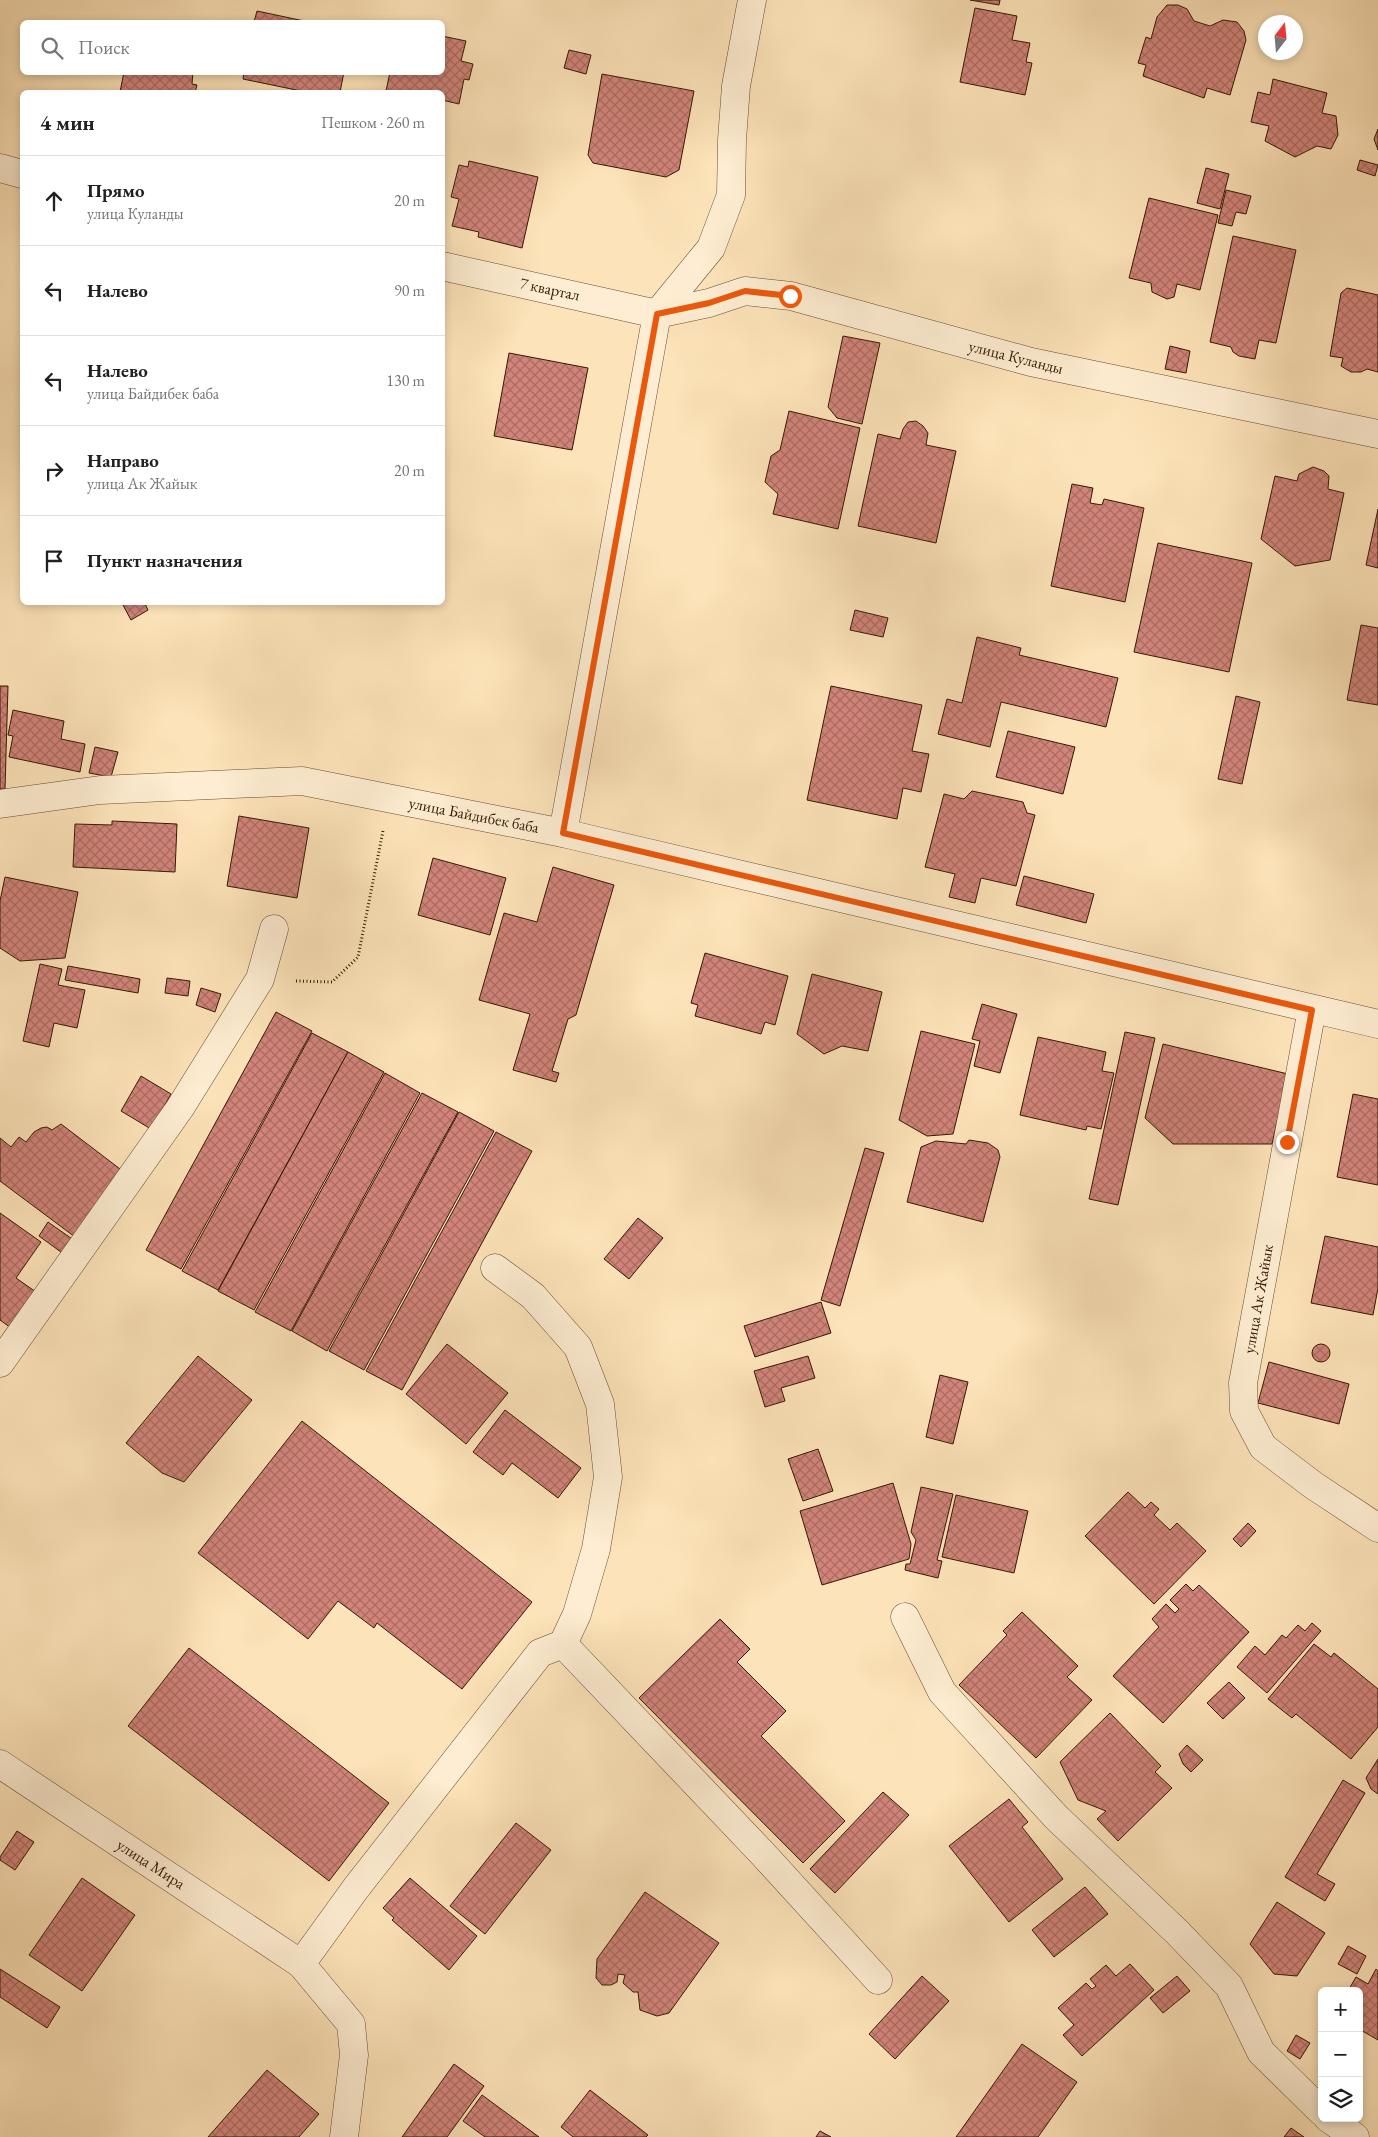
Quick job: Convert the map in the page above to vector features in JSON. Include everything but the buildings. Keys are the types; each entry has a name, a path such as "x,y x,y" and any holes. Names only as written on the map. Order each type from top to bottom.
{"street":[{"path":"563,833 657,314 711,248 731,195 732,140 736,86 752,0"},
{"path":"0,168 20,173"},
{"name":"7 квартал","path":"445,267 657,314"},
{"name":"улица Куланды","path":"657,314 709,303 745,291 790,296 1032,362 1378,434"},
{"name":"улица Байдибек баба","path":"0,804 100,790 302,781 563,833 1378,1024"},
{"path":"0,1363 180,1108 260,979 274,930"},
{"name":"улица Ак Жайык","path":"1312,1010 1243,1384 1244,1411 1263,1447 1313,1485 1378,1528"},
{"path":"301,1964 356,1888 540,1653 563,1644 577,1614 596,1549 608,1477 600,1404 578,1348 533,1296 496,1268"},
{"path":"905,1617 942,1692 1056,1816 1177,1932 1229,1986 1261,2052 1318,2108"},
{"path":"563,1644 762,1852 878,1980"},
{"name":"улица Мира","path":"0,1764 301,1964 351,2024 354,2055 344,2137"},
{"path":"1334,2122 1355,2137"}],"path":[{"path":"260,979 332,982 358,957 390,799"}],"route":[{"path":"790,296 745,291 709,303 657,314 563,833 1312,1010 1287,1142"}]}
